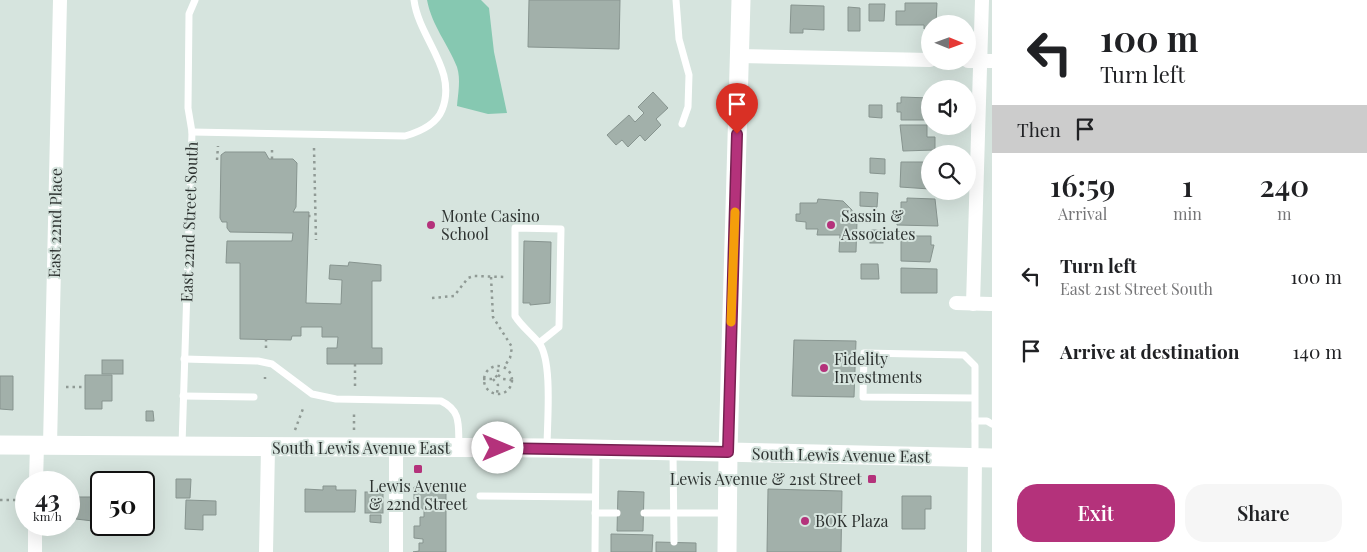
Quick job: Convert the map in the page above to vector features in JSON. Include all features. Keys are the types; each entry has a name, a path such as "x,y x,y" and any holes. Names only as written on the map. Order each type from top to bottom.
{"main road":[{"path":"727,552 740,0"},
{"name":"South Lewis Avenue East","path":"0,445 268,448 547,448 984,458"}],"street":[{"path":"973,304 982,0"},
{"name":"East 22nd Place","path":"38,471 52,386 58,1"},
{"path":"739,56 921,60"},
{"path":"956,304 991,304"},
{"path":"396,447 396,552"},
{"path":"266,552 268,448"},
{"path":"974,552 984,458"},
{"path":"35,536 35,552"}],"lane":[{"name":"East 22nd Street South","path":"182,446 192,132 188,108 189,14 195,0"},
{"path":"192,132 405,136 417,133 440,115 446,100 447,85 445,73 419,21 414,0"},
{"path":"676,0 679,39 689,75 688,107 682,124"},
{"path":"539,343 559,327 561,229 515,228 515,316 521,326 539,343 544,355 548,380 547,448"},
{"path":"974,398 863,397 864,353 964,355 975,366 975,421 984,458"},
{"path":"184,359 258,361 272,364 312,394 336,399 441,401 452,406 456,414 459,448"},
{"path":"183,396 254,397"},
{"path":"975,421 992,424"},
{"path":"595,552 596,449"},
{"path":"673,451 674,542"},
{"path":"480,496 595,497"},
{"path":"595,513 617,513"},
{"path":"644,513 728,513"}],"path":[{"path":"217,160 218,146"},
{"path":"272,147 272,159"},
{"path":"314,148 316,240"},
{"path":"308,216 314,216"},
{"path":"491,277 493,317 512,347 510,358 504,367"},
{"path":"432,298 454,296 468,278 514,277"},
{"path":"266,339 266,351"},
{"path":"355,364 355,386"},
{"path":"498,366 498,375"},
{"path":"483,379 487,370 498,366 508,370 512,380"},
{"path":"498,375 503,379 512,380"},
{"path":"483,379 493,379 498,375"},
{"path":"483,379 489,391 498,394 506,391 512,380"},
{"path":"493,379 498,384 498,394"},
{"path":"498,384 503,379"},
{"path":"52,386 85,387"},
{"path":"295,433 296,423 304,406"},
{"path":"354,411 354,433"},
{"path":"0,500 15,500"}],"green space":[{"path":"427,0 481,0 489,8 494,52 507,113 488,114 457,106 459,81 457,67 436,27"}],"building":[{"path":"529,0 620,0 619,49 528,47"},
{"path":"905,3 937,3 936,15 921,15 921,25 896,25 896,11 905,11"},
{"path":"869,4 885,4 884,21 869,21"},
{"path":"791,5 824,6 824,30 803,29 803,33 790,33"},
{"path":"848,7 860,8 860,31 848,31"},
{"path":"653,92 668,108 656,119 661,125 645,141 640,135 628,147 622,140 616,145 607,135 629,115 635,122 644,113 638,107"},
{"path":"901,97 921,98 921,120 901,120 901,112 897,112 897,103 901,103"},
{"path":"869,105 882,105 882,118 869,117"},
{"path":"900,125 921,125 921,135 935,137 935,145 921,145 921,150 903,151"},
{"path":"225,152 265,152 269,159 293,159 297,163 296,207 293,212 309,212 306,303 341,304 342,280 329,279 330,265 348,266 349,262 381,265 381,281 372,281 372,348 382,348 382,364 327,364 327,348 337,348 338,337 322,337 322,327 301,327 301,336 292,336 291,340 240,339 240,263 226,263 227,241 292,241 293,233 230,232 227,228 227,222 222,222 220,218 221,155"},
{"path":"870,158 885,159 885,174 870,173"},
{"path":"901,162 921,162 921,188 900,187"},
{"path":"860,192 878,193 877,207 860,206"},
{"path":"907,198 935,200 938,226 897,225 897,212 901,212 901,202 907,202"},
{"name":"Sassin & Associates","path":"818,199 843,201 852,210 852,221 857,221 856,252 839,252 840,235 817,235 818,229 806,229 806,222 796,221 796,214 800,214 800,203 817,203"},
{"path":"870,230 883,230 883,243 870,243"},
{"path":"901,236 931,236 931,245 934,245 930,262 901,261"},
{"path":"524,241 551,242 550,303 530,305 530,303 523,303"},
{"path":"861,264 878,264 879,279 861,279"},
{"path":"901,268 937,269 937,293 901,293"},
{"name":"Fidelity Investments","path":"794,340 856,341 854,397 792,396"},
{"path":"102,360 123,360 123,374 102,374"},
{"path":"85,375 112,375 112,401 102,401 102,409 85,409"},
{"path":"0,376 13,376 13,410 0,409"},
{"path":"146,411 153,411 154,421 146,421"},
{"path":"176,479 191,479 190,498 176,498"},
{"path":"323,486 336,486 336,490 356,490 355,512 305,512 305,489 323,490"},
{"path":"414,487 446,488 446,552 413,552 419,551 419,543 423,543 423,539 414,538 414,526 420,526 420,517 424,517 424,509 420,509 420,500 414,500"},
{"name":"BOK Plaza","path":"768,489 842,491 841,552 767,552"},
{"path":"618,491 644,492 643,531 617,531"},
{"path":"365,492 383,492 383,513 365,513"},
{"path":"902,496 931,496 931,509 925,509 925,529 902,529"},
{"path":"80,497 90,497 90,521 80,519"},
{"path":"186,500 216,501 216,515 203,515 203,530 185,529"},
{"path":"370,515 381,515 381,523 370,522"},
{"path":"611,534 653,535 652,552 611,552"},
{"path":"656,542 696,543 696,552 656,552"}],"slow traffic":[{"path":"731,322 735,212"}],"place":[{"name":"Monte Casino School","path":"431,225"},
{"name":"Sassin & Associates","path":"831,225"},
{"name":"Fidelity Investments","path":"824,368"},
{"name":"Lewis Avenue & 22nd Street","path":"418,469"},
{"name":"Lewis Avenue & 21st Street","path":"872,479"},
{"name":"BOK Plaza","path":"805,521"}],"route":[{"path":"498,448 728,452 737,134"}]}
